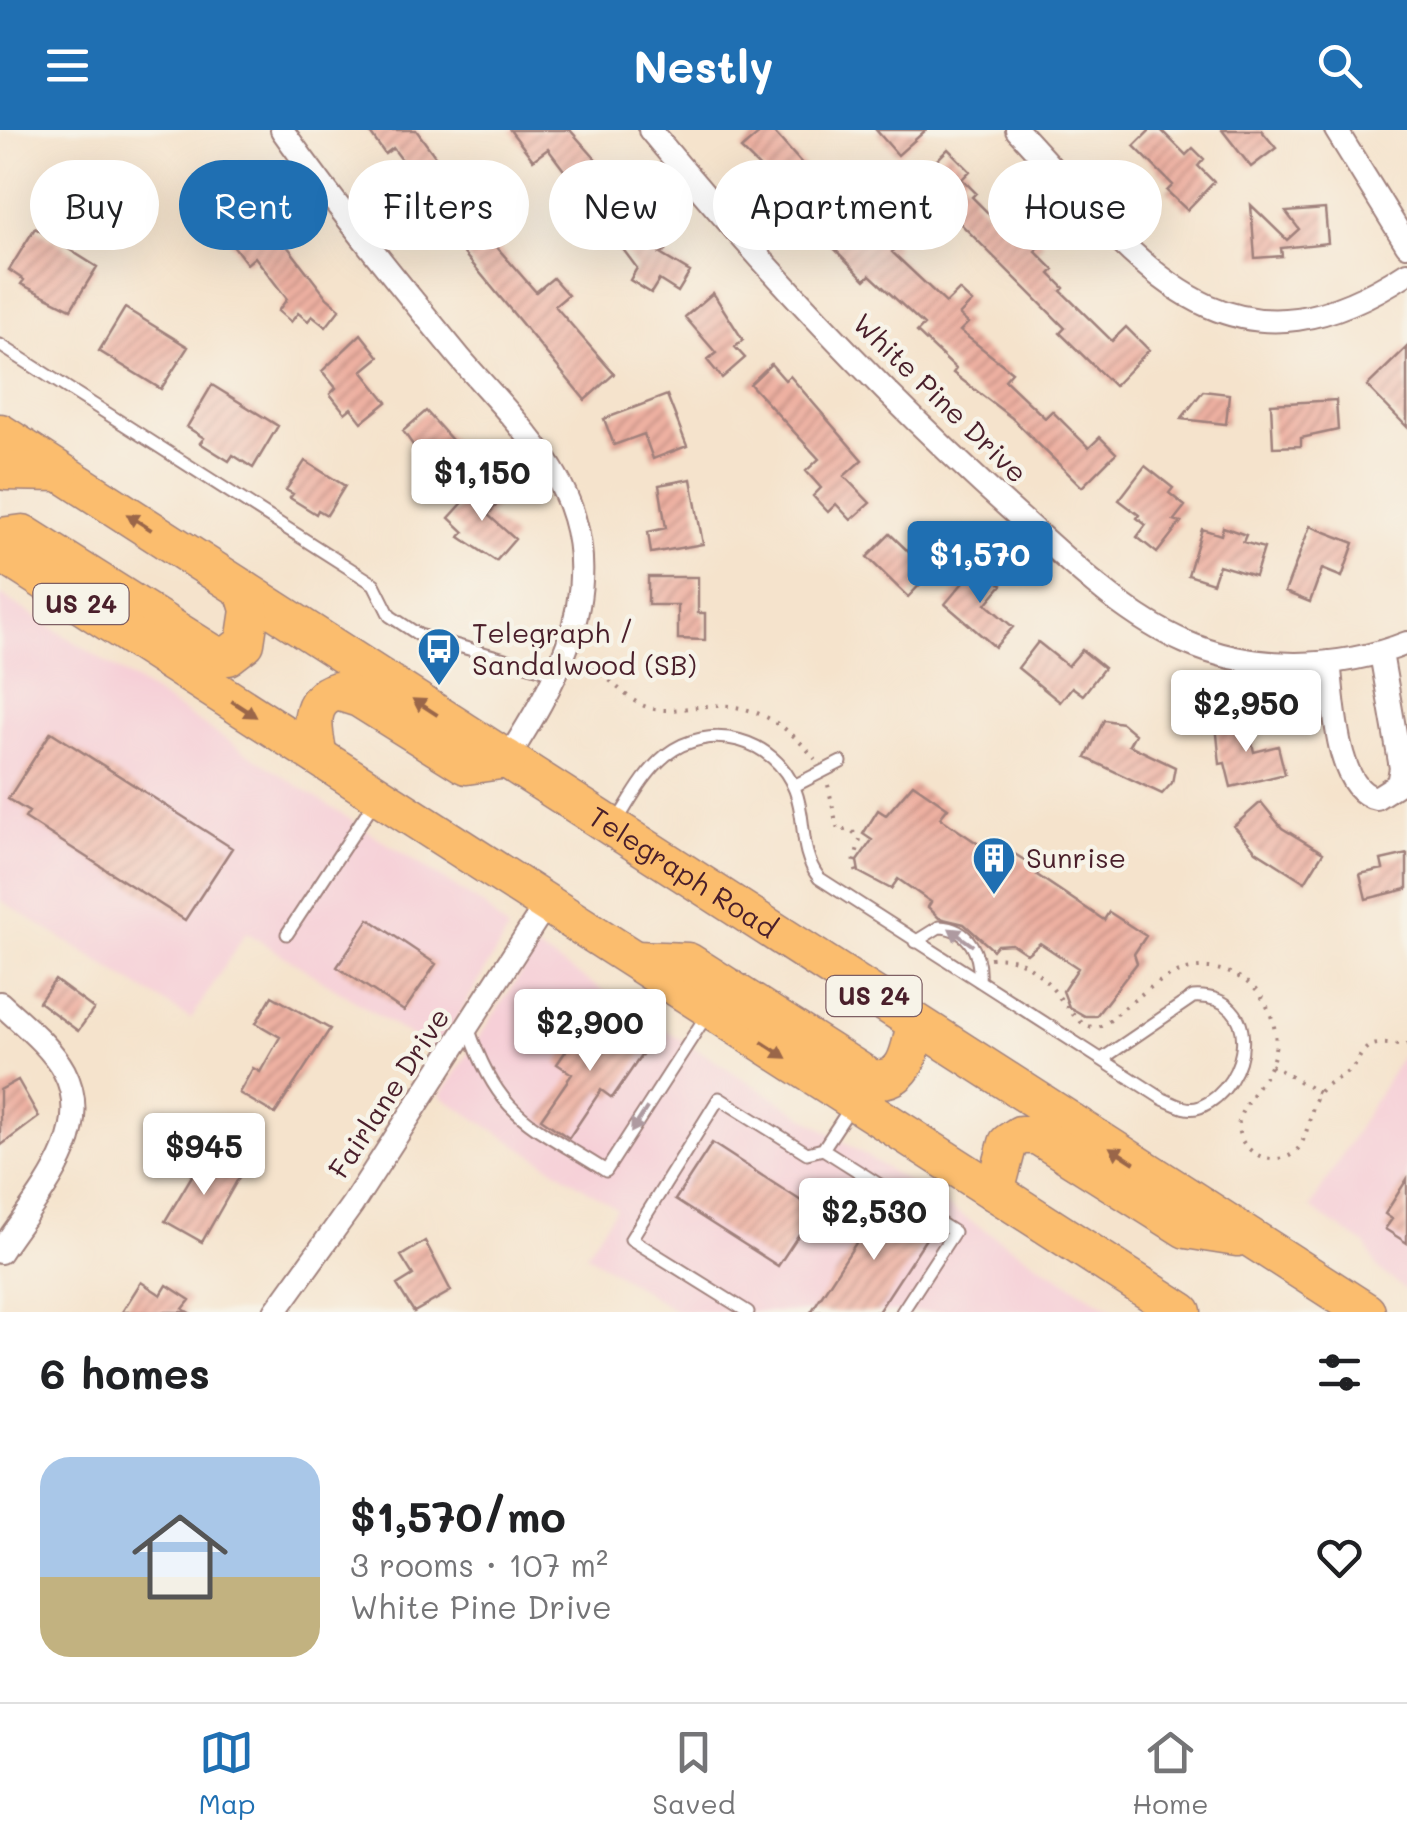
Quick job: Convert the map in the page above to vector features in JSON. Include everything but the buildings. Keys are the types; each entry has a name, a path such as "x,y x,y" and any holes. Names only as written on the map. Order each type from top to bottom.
{"highway":[{"name":"Telegraph Road","path":"0,433 1366,1312"},
{"path":"0,467 6,471 62,472"},
{"path":"0,538 23,534 216,656 228,656 245,644 250,610 244,590"},
{"name":"US 24","path":"0,552 1182,1312"},
{"path":"318,756 312,715 321,699 337,691 359,698 466,765 507,759"},
{"path":"634,960 688,962 871,1079 887,1079 904,1067 916,1022"},
{"path":"995,1192 1008,1143 1020,1136 1037,1135 1186,1229 1254,1240"}],"street":[{"path":"282,130 380,262 530,442 564,494 575,519 581,582 573,634 558,674 507,759"},
{"name":"White Pine Drive","path":"650,130 765,266 966,469 1108,594 1156,627 1209,651 1270,662 1329,662 1381,653 1407,642"},
{"path":"1017,130 1153,269 1199,302 1224,314 1270,323 1320,318 1363,301 1407,273"},
{"path":"1336,130 1407,245"},
{"path":"1329,662 1346,769 1359,791 1376,798 1392,790 1401,776 1381,653"},
{"name":"Fairlane Drive","path":"286,1309 547,903"},
{"path":"0,1003 63,1068 75,1111 64,1154 0,1252"}],"lane":[{"path":"0,344 374,584 390,616 419,635 558,674"},
{"path":"613,828 650,770 668,754 716,736 742,740 768,754 794,786 806,860 818,878 1163,1099 1182,1108 1199,1108 1220,1092 1242,1059 1245,1029 1234,1012 1218,1002 1193,998 1102,1059"},
{"path":"794,786 841,762"},
{"path":"286,934 378,795"},
{"path":"915,942 946,926 972,943 981,960 979,982"},
{"path":"468,1026 481,1065 509,1110 606,1171 711,1009"},
{"path":"748,1312 631,1239 719,1098 807,1152 824,1150 954,1232 902,1312"},
{"path":"824,1150 854,1101"}],"path":[{"path":"981,960 1006,956 1035,970 1054,986 1079,1022 1088,1026 1106,1024 1161,979 1186,969 1206,967 1235,974 1258,992 1272,1018 1276,1048 1271,1065 1238,1126 1251,1151 1272,1159 1294,1152 1307,1134 1319,1093 1350,1071 1368,1046 1407,1045"},
{"path":"1271,1065 1319,1093"}],"shaded area":[{"path":"0,594 483,905 508,931 437,1053 246,932 191,1019 0,900"},
{"path":"537,949 1115,1312 677,1312 586,1254 616,1208 440,1096"},
{"path":"1407,1047 1407,1291 1378,1269 1366,1245 1310,1208"}],"place":[{"name":"Telegraph / Sandalwood (SB)","path":"439,687"},
{"name":"Sunrise","path":"994,896"}]}
